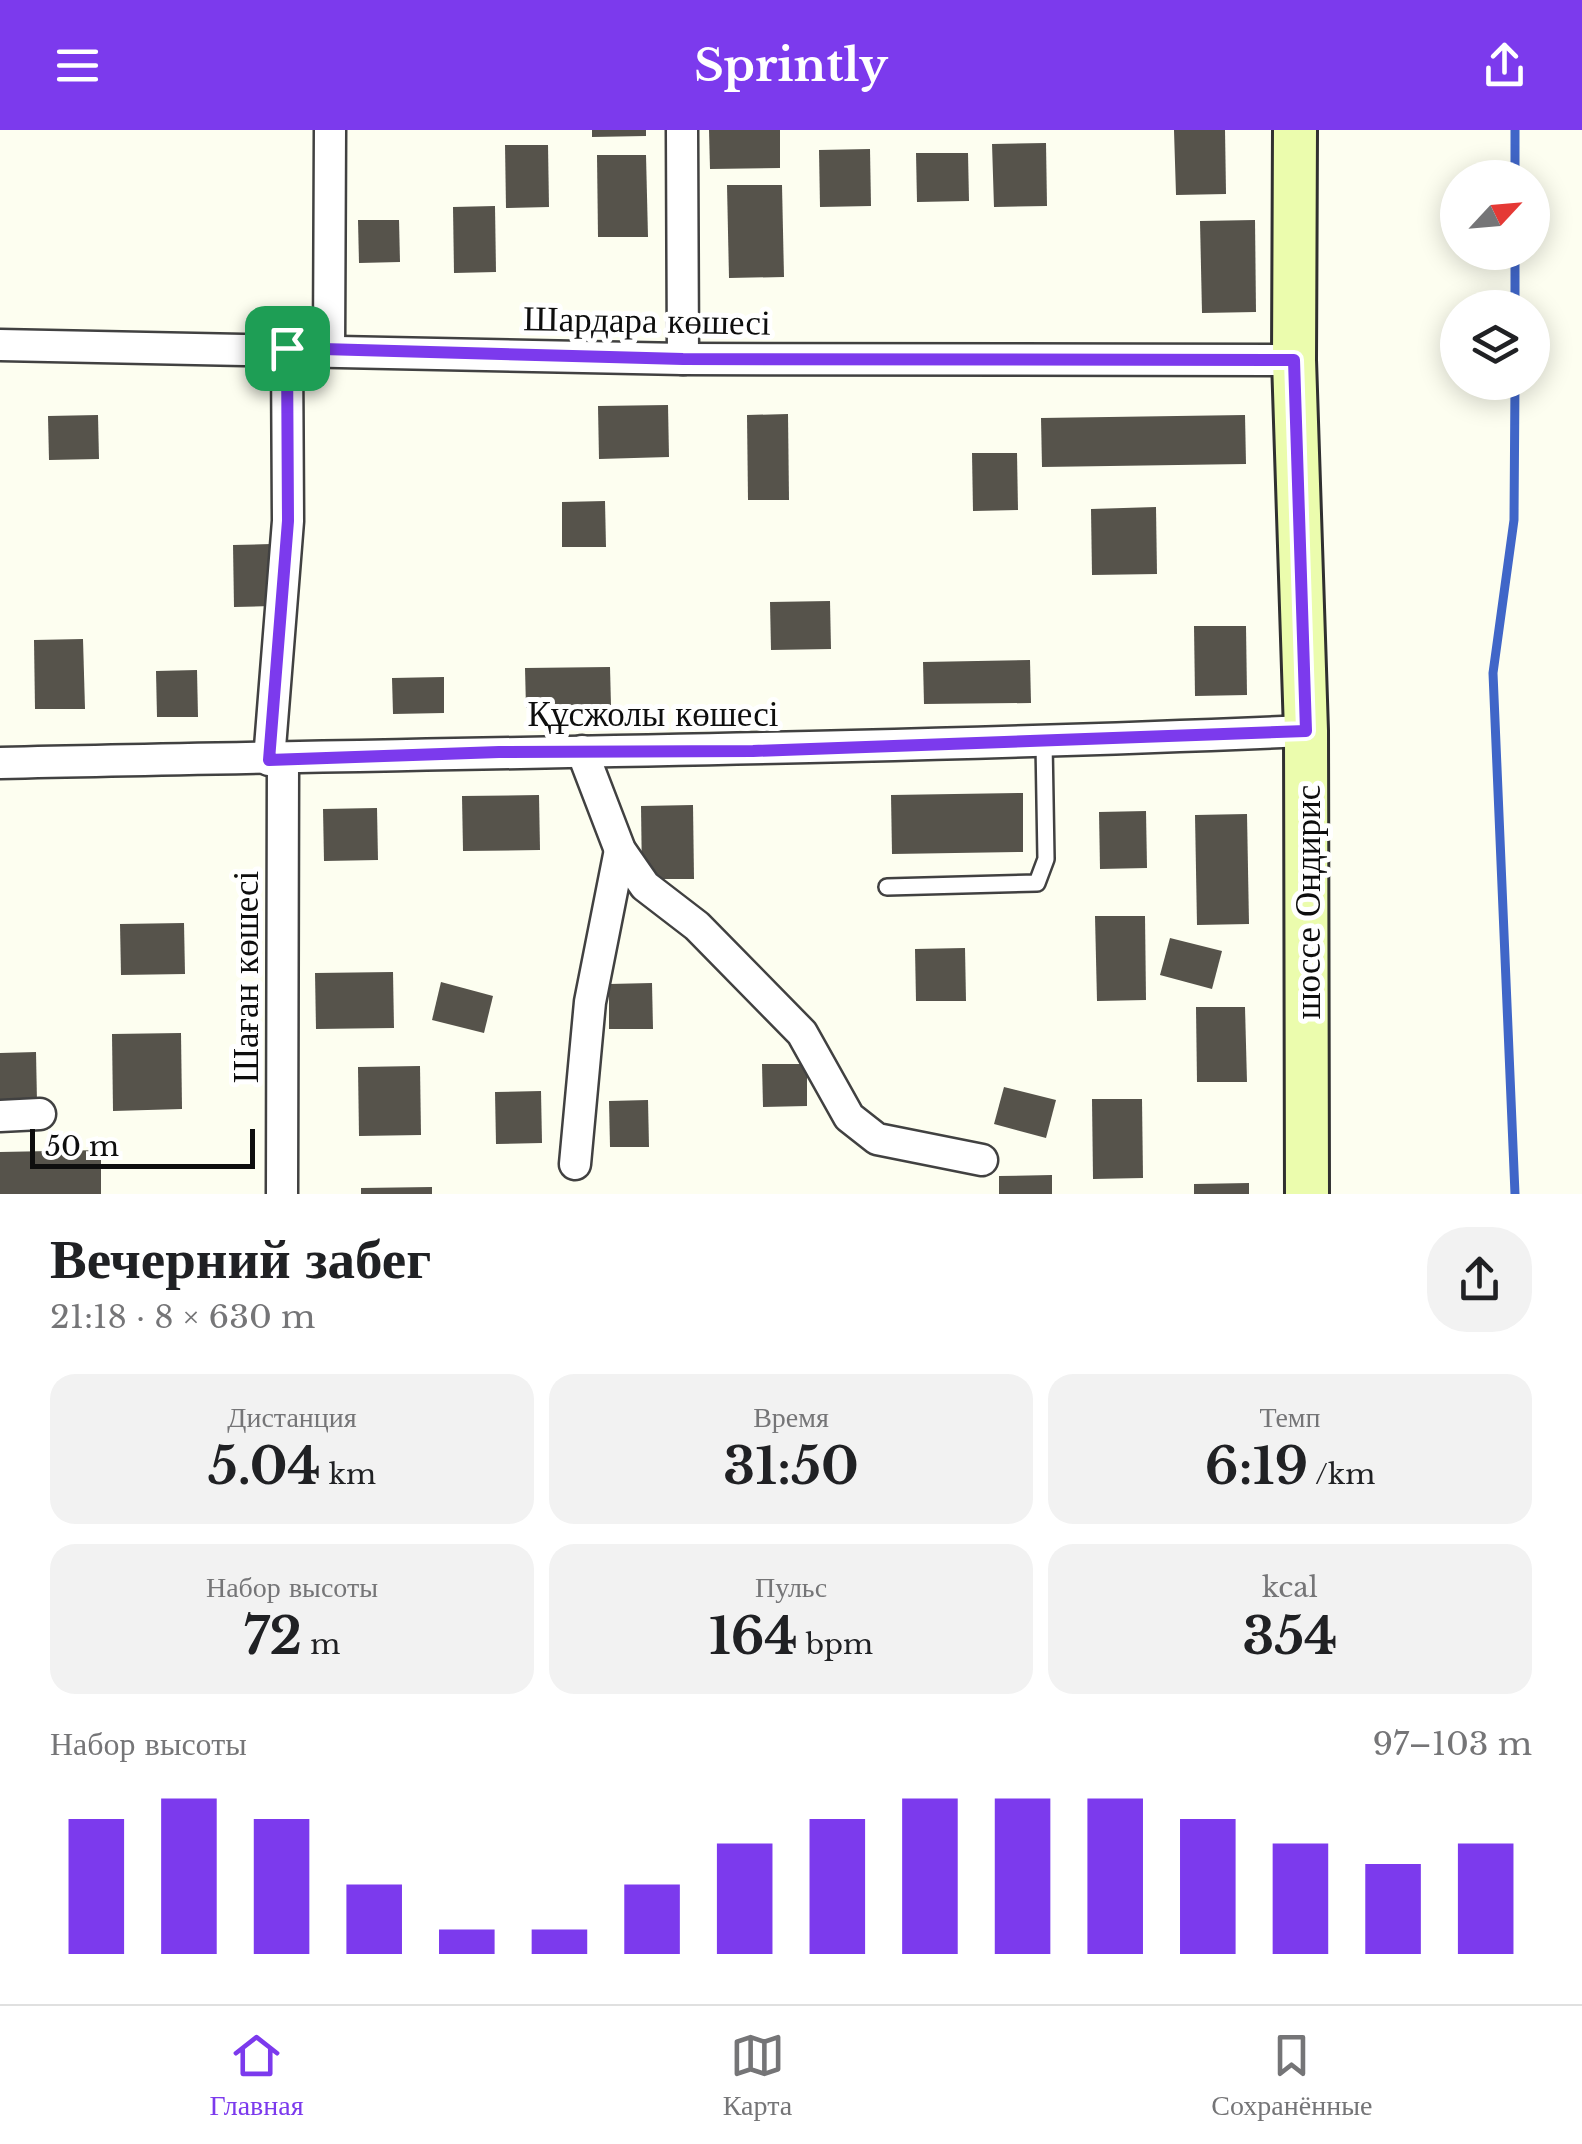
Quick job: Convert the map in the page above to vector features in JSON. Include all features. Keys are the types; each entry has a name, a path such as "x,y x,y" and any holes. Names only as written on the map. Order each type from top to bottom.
{"main road":[{"name":"шоссе Ондирис","path":"1296,130 1294,360 1306,731 1307,1194"}],"street":[{"path":"329,349 330,130"},
{"path":"682,130 683,359"},
{"name":"Шардара көшесі","path":"0,346 287,348 683,359 1294,360"},
{"name":"Шаған көшесі","path":"282,1194 276,760 288,521 287,348"},
{"name":"Құсжолы көшесі","path":"0,763 753,751 1306,731"},
{"path":"582,751 620,850 645,886 696,926 802,1033 849,1117 877,1140 982,1160"},
{"path":"574,1164 590,1002 620,850"},
{"path":"0,1116 40,1114"}],"lane":[{"path":"887,888 1036,883 1046,859 1044,742"}],"building":[{"path":"592,130 646,130 646,136 592,137"},
{"path":"709,130 780,130 780,168 710,169"},
{"path":"1174,130 1225,130 1226,194 1176,195"},
{"path":"1046,143 1047,206 994,207 992,144"},
{"path":"505,145 548,145 549,207 506,208"},
{"path":"870,149 871,206 820,207 819,150"},
{"path":"916,153 968,153 969,201 917,202"},
{"path":"597,155 646,155 648,237 598,237"},
{"path":"727,185 782,185 784,277 729,278"},
{"path":"495,206 496,272 454,273 453,207"},
{"path":"358,220 399,220 400,262 359,263"},
{"path":"1255,220 1256,312 1202,313 1200,221"},
{"path":"668,405 669,457 599,459 598,406"},
{"path":"788,414 789,500 748,500 747,415"},
{"path":"98,415 99,459 49,460 48,416"},
{"path":"1245,415 1246,464 1042,467 1041,418"},
{"path":"972,453 1017,453 1018,510 973,511"},
{"path":"605,501 606,547 562,547 562,502"},
{"path":"1156,507 1157,574 1092,575 1091,509"},
{"path":"271,544 272,606 234,607 233,545"},
{"path":"830,601 831,649 771,650 770,602"},
{"path":"1194,626 1246,626 1247,695 1195,696"},
{"path":"83,639 85,709 35,709 34,640"},
{"path":"1030,660 1031,703 924,704 923,662"},
{"path":"610,667 611,706 526,708 525,668"},
{"path":"197,670 198,717 157,717 156,671"},
{"path":"444,677 444,713 393,714 392,678"},
{"path":"1023,793 1023,852 892,854 891,795"},
{"path":"539,795 540,850 463,851 462,796"},
{"path":"693,805 694,879 642,879 641,806"},
{"path":"377,808 378,860 324,861 323,809"},
{"path":"1146,811 1147,868 1100,869 1099,812"},
{"path":"1247,814 1249,924 1197,925 1195,815"},
{"path":"1095,916 1145,916 1146,1000 1097,1001"},
{"path":"184,923 185,974 121,975 120,924"},
{"path":"1170,938 1222,951 1212,989 1160,975"},
{"path":"965,948 966,1001 916,1001 915,949"},
{"path":"393,972 394,1028 316,1029 315,973"},
{"path":"441,982 493,996 484,1033 432,1020"},
{"path":"652,983 653,1029 609,1029 609,984"},
{"path":"1196,1007 1245,1007 1247,1082 1197,1082"},
{"path":"181,1033 182,1109 113,1111 112,1034"},
{"path":"36,1052 37,1102 0,1102 0,1053"},
{"path":"762,1064 807,1064 807,1106 763,1107"},
{"path":"420,1066 421,1135 359,1136 358,1067"},
{"path":"1004,1087 1056,1100 1046,1138 994,1124"},
{"path":"541,1091 542,1143 496,1144 495,1092"},
{"path":"1092,1099 1142,1099 1143,1178 1093,1179"},
{"path":"648,1100 649,1147 610,1147 609,1101"},
{"path":"101,1150 101,1194 0,1194 0,1152"},
{"path":"1052,1175 1052,1194 999,1194 999,1176"},
{"path":"1249,1183 1249,1194 1194,1194 1194,1184"},
{"path":"432,1187 432,1194 361,1194 361,1188"}],"waterway":[{"path":"1515,130 1515,160"},
{"path":"1515,270 1515,290"},
{"path":"1515,400 1514,520 1493,673 1515,1194"}],"route":[{"path":"287,348 683,359 1294,360 1306,731 753,751 499,752 269,760 288,521 287,348"}]}
